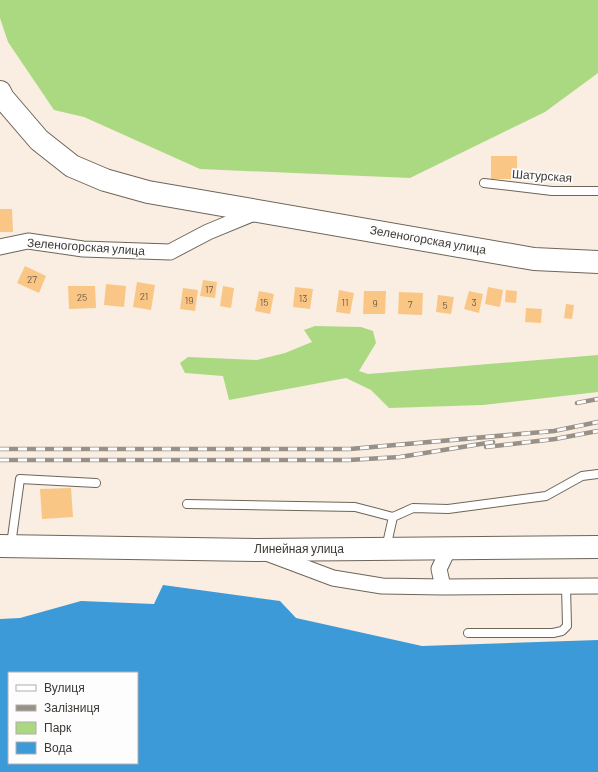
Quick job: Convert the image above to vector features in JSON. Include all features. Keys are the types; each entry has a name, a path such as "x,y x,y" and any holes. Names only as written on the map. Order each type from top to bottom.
{"main road":[{"name":"Зеленогорская улица","path":"0,92 3,98 39,140 72,166 105,180 148,192 307,218 534,259 598,262"},
{"name":"Линейная улица","path":"6,546 257,550 598,547"}],"street":[{"name":"Зеленогорская улица","path":"0,247 28,242 82,249 170,252 208,232 259,211"},
{"path":"443,587 439,569 449,548"},
{"path":"257,550 333,578 382,586 598,586"}],"lane":[{"name":"Шатурская","path":"484,183 552,191 598,190"},
{"path":"187,504 355,507 393,517 413,508 448,509 546,496 582,476 598,474"},
{"path":"6,546 20,479 96,483"},
{"path":"386,549 393,517"},
{"path":"468,633 562,631 567,626 566,586"}],"green space":[{"path":"0,0 598,0 598,73 545,112 410,178 200,169 84,117 54,110 8,42 0,18"},
{"path":"315,326 361,327 373,331 376,343 359,371 368,374 598,355 598,392 483,405 389,408 371,390 346,378 229,400 223,376 185,373 180,363 188,357 257,360 285,353 312,342 304,330"}],"water":[{"path":"163,585 280,601 296,618 422,646 598,640 598,772 0,772 0,619 20,618 81,601 154,604"}],"building":[{"path":"491,156 517,156 517,179 491,179"},
{"path":"0,209 12,209 13,232 0,232"},
{"path":"25,266 46,276 39,293 17,283"},
{"path":"203,280 217,282 215,298 200,296"},
{"path":"137,282 155,285 151,310 133,307"},
{"path":"106,284 126,286 124,307 104,305"},
{"path":"68,286 95,286 96,308 69,309"},
{"path":"223,286 234,288 231,308 220,306"},
{"path":"295,287 313,289 310,309 293,307"},
{"path":"488,287 503,290 500,307 485,304"},
{"path":"183,288 198,290 195,311 180,309"},
{"path":"339,290 354,293 350,314 336,312"},
{"path":"506,290 517,291 516,303 505,302"},
{"path":"259,291 274,294 270,314 255,311"},
{"path":"364,291 386,291 385,314 363,314"},
{"path":"469,291 483,294 479,313 464,309"},
{"path":"399,292 423,293 422,315 398,314"},
{"path":"438,295 454,297 451,314 436,312"},
{"path":"566,304 574,305 572,319 564,318"},
{"path":"526,308 542,309 541,323 525,322"},
{"path":"71,488 73,517 42,519 40,489"}],"railway":[{"path":"577,403 598,399"},
{"path":"0,449 350,449 554,431 598,422"},
{"path":"486,447 555,439 598,431"},
{"path":"0,460 349,460 400,457 493,442"}]}
